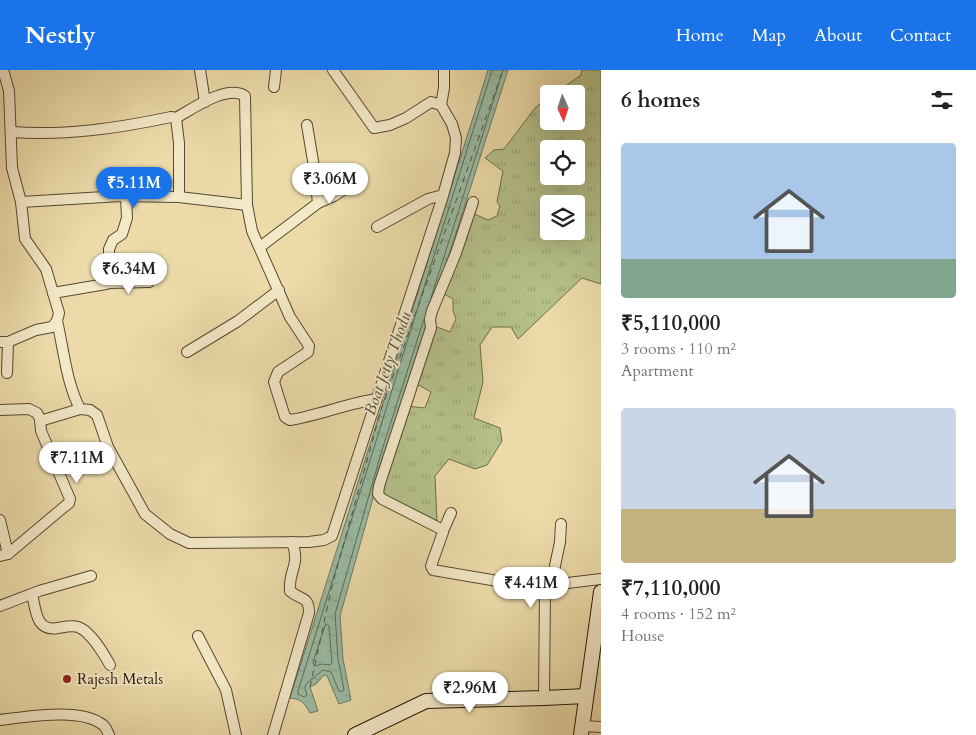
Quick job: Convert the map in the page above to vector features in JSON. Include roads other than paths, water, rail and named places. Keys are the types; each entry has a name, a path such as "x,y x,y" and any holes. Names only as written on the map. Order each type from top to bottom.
{"street":[{"path":"1,70 9,91 12,168 21,202 25,239 46,269 59,313 57,321 67,374 80,409"},
{"path":"200,70 205,102"},
{"path":"274,87 276,70"},
{"path":"333,70 374,128 406,118 431,102 441,105"},
{"path":"40,421 80,409 90,410 97,415 108,446 145,514 170,534 189,543 292,542 324,540 332,536 455,153 456,138 452,124 441,105 444,88 444,70"},
{"path":"12,132 34,134 74,133 172,117 176,118 221,94 236,92 245,96 247,205 252,231 290,317 309,346 308,352 278,372 274,382 285,417 290,420 377,399"},
{"path":"176,118 179,143 180,197"},
{"path":"307,126 318,203"},
{"path":"260,247 318,203 334,196 357,181"},
{"path":"377,227 428,199 443,195"},
{"path":"21,202 126,196 180,197 247,205"},
{"path":"109,282 109,249 113,240 122,234 127,218 126,196"},
{"path":"443,531 382,499 378,494 406,399 431,328 430,319 432,312 456,253 473,202"},
{"path":"53,293 109,282 149,282"},
{"path":"187,352 238,321 279,290"},
{"path":"7,373 4,342 36,330 52,327 57,321"},
{"path":"0,410 29,409 37,413 41,431 70,498 69,503 4,555"},
{"path":"451,513 431,566 433,570 548,587 601,580"},
{"path":"0,520 4,555"},
{"path":"544,698 548,587 560,542 561,524"},
{"path":"273,735 309,614 307,600 290,591 289,583 296,562 296,552 292,542"},
{"path":"0,606 91,576"},
{"path":"601,592 582,730 601,727"},
{"path":"32,594 38,621 42,626 52,629 75,626 82,629 102,649 110,665"},
{"path":"198,636 226,690 236,735"},
{"path":"361,734 426,701 586,696"},
{"path":"0,720 49,714 75,715 96,721 105,726 109,735"}],"water":[{"path":"488,70 508,70 386,452 340,616 343,659 351,700 339,704 327,676 324,675 316,684 310,687 318,711 310,713 303,702 290,698"}],"place":[{"name":"Rajesh Metals","path":"67,679"}],"water label":[{"name":"Boat Jetty Thodu","path":"387,363"}]}
